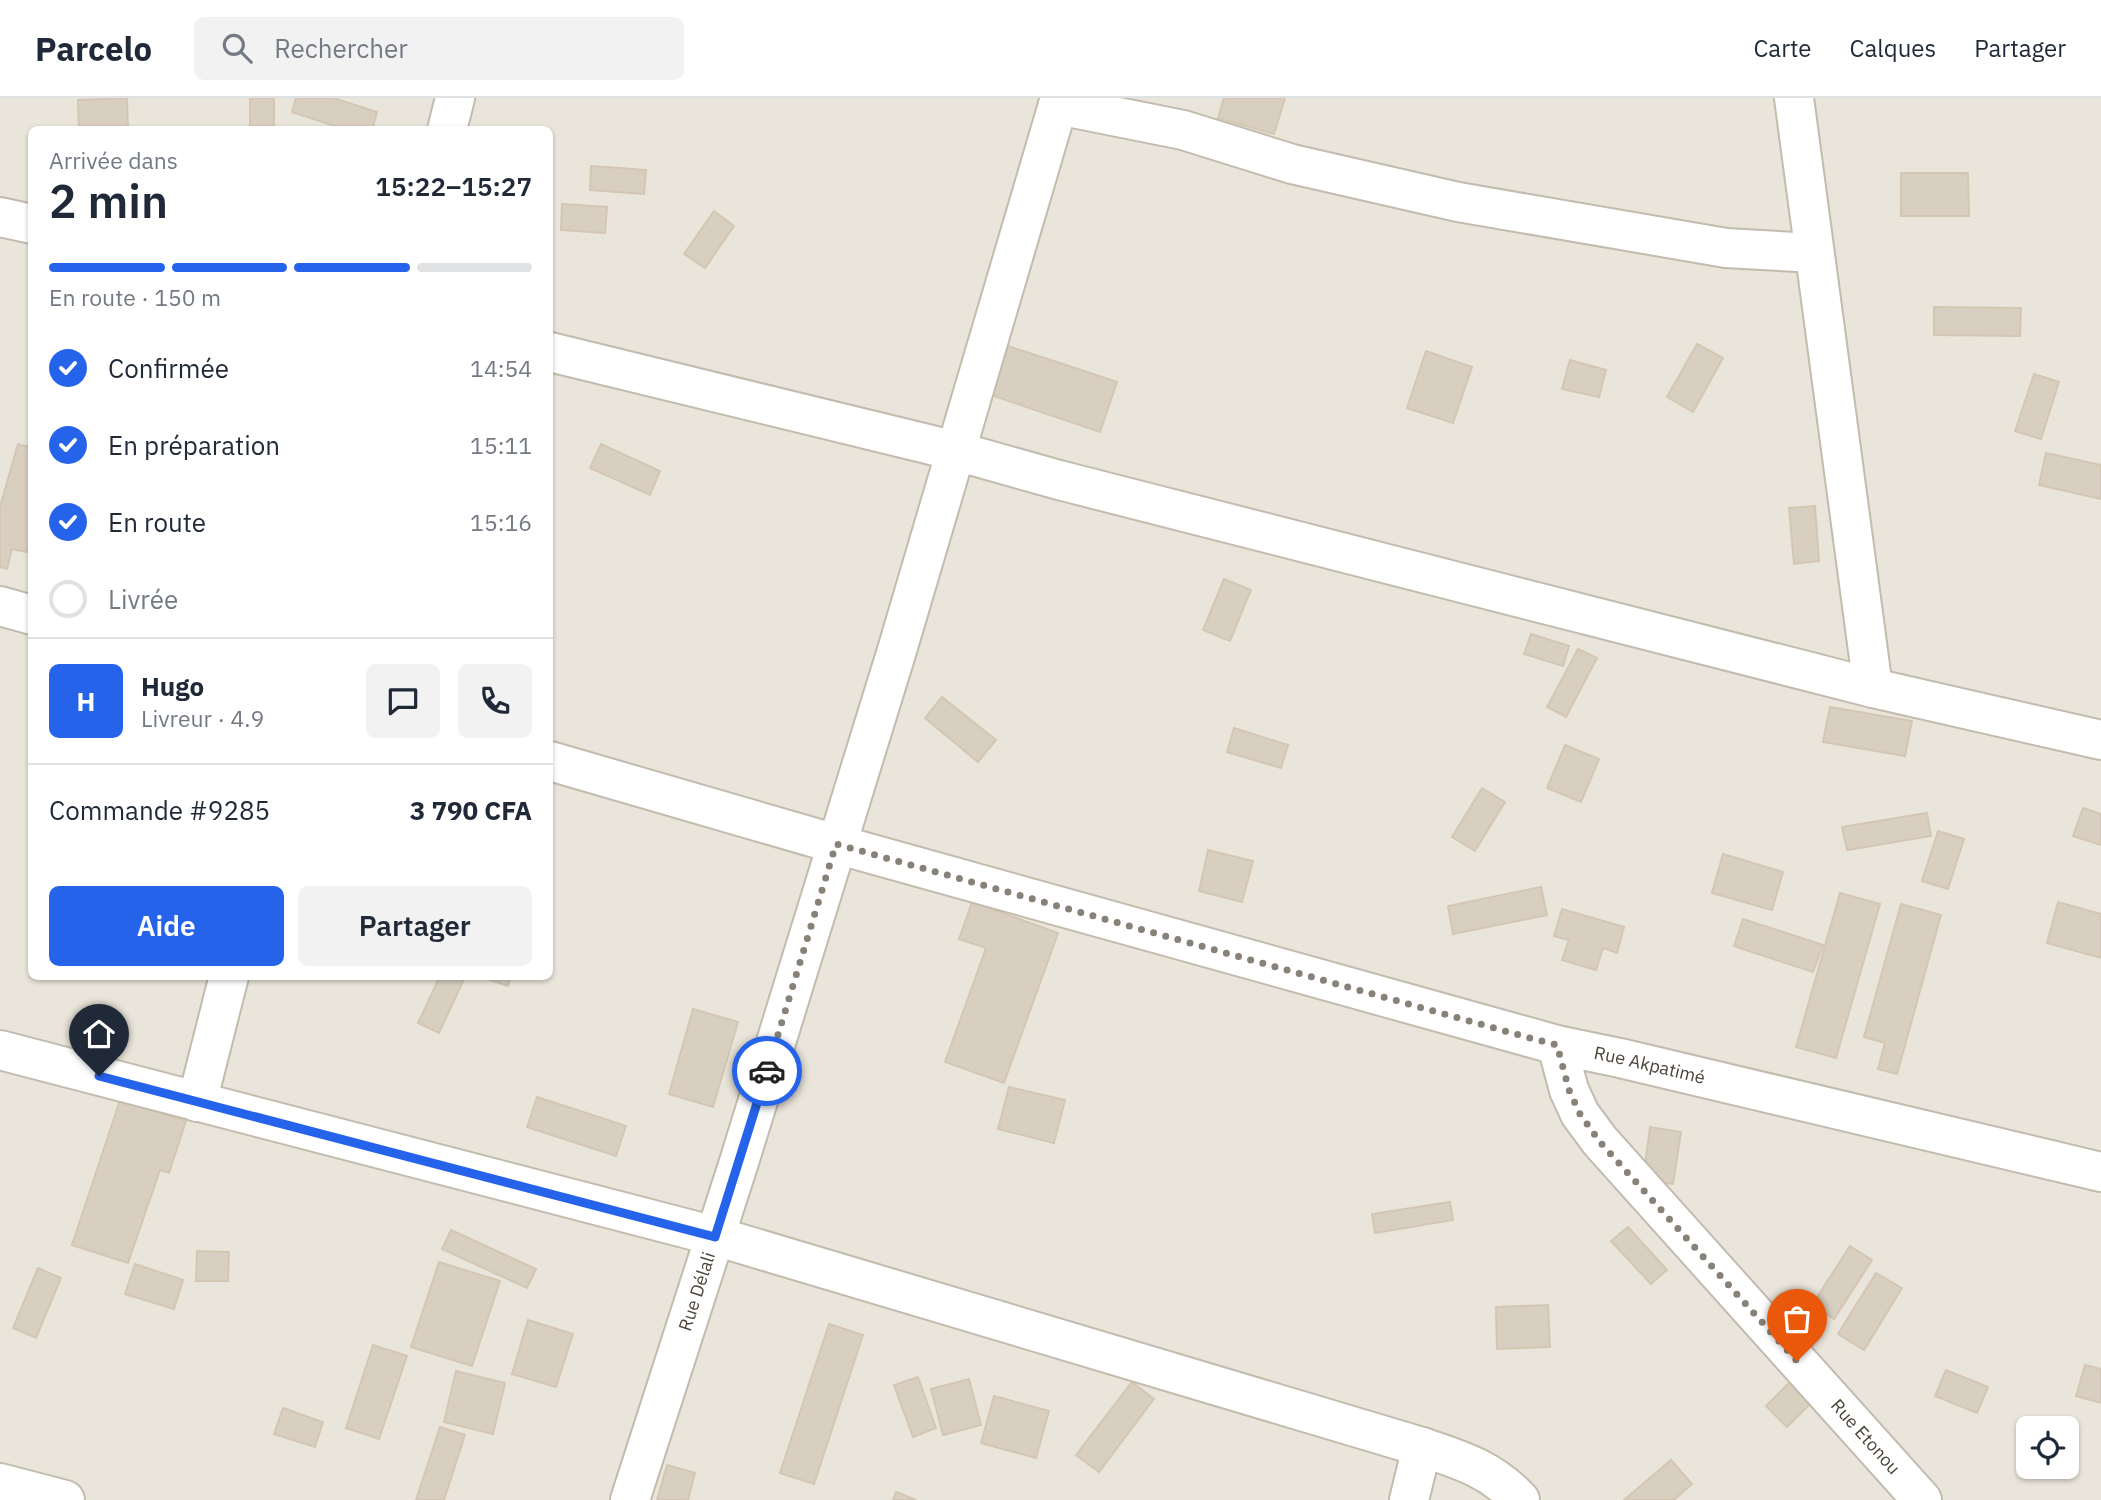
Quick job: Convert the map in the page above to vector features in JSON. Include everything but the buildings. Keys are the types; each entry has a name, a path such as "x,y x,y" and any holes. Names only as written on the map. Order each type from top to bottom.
{"street":[{"path":"448,126 455,98"},
{"path":"1794,98 1873,688"},
{"path":"1059,102 1183,130 1292,164 1458,202 1726,248 1814,253"},
{"name":"Rue Délali","path":"630,1500 715,1237 898,647 1059,102"},
{"path":"0,216 28,223"},
{"path":"553,353 956,451 1873,688 2101,740"},
{"path":"0,606 28,614"},
{"name":"Rue Akpatimé","path":"553,762 836,844 1557,1045 2101,1171"},
{"path":"197,1102 228,980"},
{"name":"Rue Etonou","path":"1557,1045 1569,1090 1580,1114 1600,1142 1923,1500"},
{"path":"0,1050 715,1237 1422,1447 1463,1461 1495,1477 1520,1500"},
{"path":"1409,1500 1422,1447"},
{"path":"0,1483 65,1500"}],"shaded area":[{"path":"0,98 2101,98 2101,1500 0,1500"}],"way so far":[{"path":"767,1071 836,844 1557,1045 1569,1090 1580,1114 1600,1142 1797,1361"}],"route":[{"path":"99,1076 715,1237 767,1071"}]}
